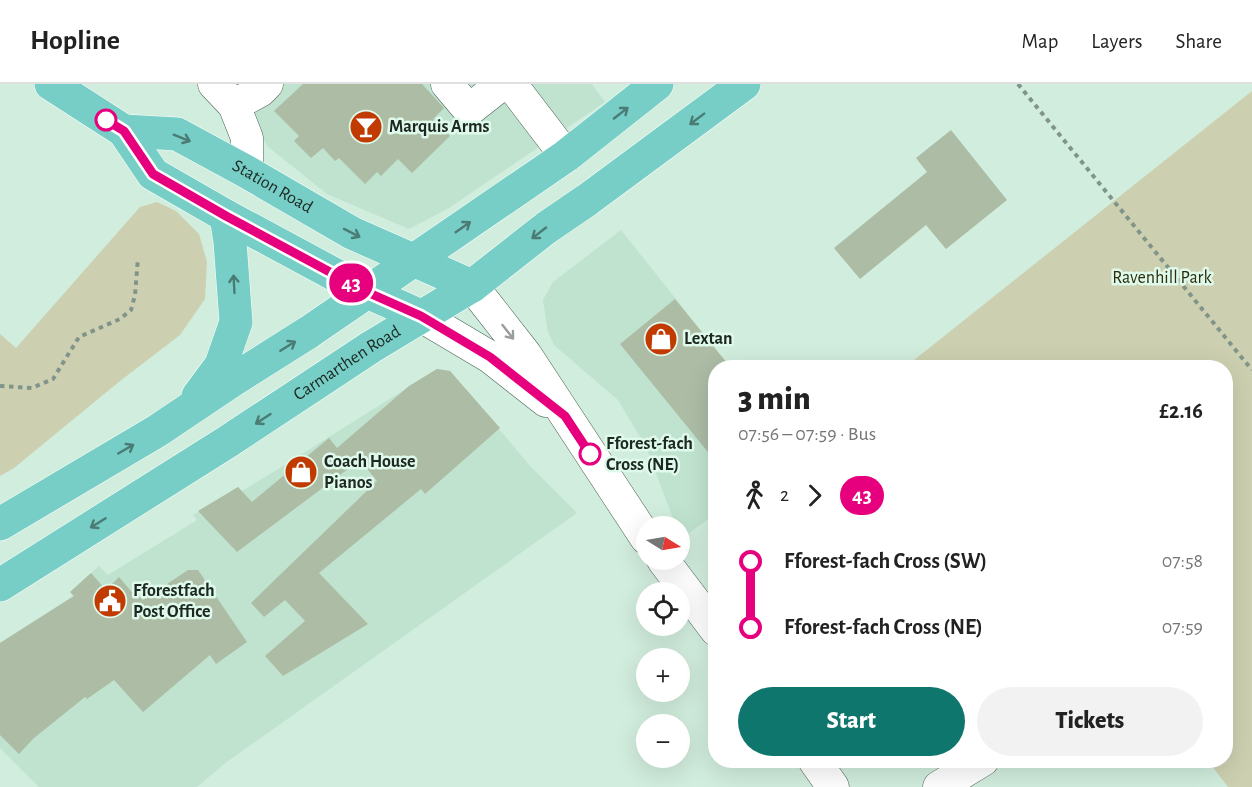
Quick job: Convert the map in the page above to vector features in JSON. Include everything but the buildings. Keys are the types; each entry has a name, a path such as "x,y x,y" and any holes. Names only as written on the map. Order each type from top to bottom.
{"main road":[{"name":"Station Road","path":"51,84 124,131 153,174 367,292 421,316"},
{"path":"0,524 158,431 309,332 566,156 657,84"},
{"name":"Carmarthen Road","path":"0,585 421,316 472,286 546,228 744,84"},
{"name":"Station Road","path":"124,131 177,135 247,171 352,233 472,286"},
{"path":"186,412 221,365 236,322 226,216"}],"street":[{"path":"247,171 247,138 224,94 260,92 267,84"},
{"path":"447,84 469,110 502,84"},
{"path":"512,84 566,156"},
{"path":"472,286 526,355 636,523"},
{"path":"421,316 490,357 565,416"},
{"path":"671,570 708,619"},
{"path":"939,787 970,768"}],"path":[{"path":"1018,84 1252,369"},
{"path":"0,386 32,388 53,379 79,337 120,320 131,310 135,295 138,258"}],"shaded area":[{"path":"236,84 592,84 605,102 449,208 409,229 327,194 267,146"},
{"path":"621,230 724,360 708,360 708,519 690,532 690,516 672,516 646,447 618,400 554,345 548,332 543,300 553,282"},
{"path":"437,369 450,371 531,467 577,513 224,764 197,787 39,787 0,748 0,643 73,596 70,592 99,566 108,575 197,520 193,515 238,487 242,491"}],"green space":[{"name":"Ravenhill Park","path":"1252,91 1252,787 1228,787 1213,768 1233,768 1233,360 914,360"},
{"path":"157,202 176,211 199,234 207,262 205,299 180,335 14,468 0,476 0,334 16,348 140,207"}],"bus line":[{"name":"43","path":"106,120 124,131 153,174 367,292 421,316 490,357 565,416 590,454"}],"place":[{"name":"Marquis Arms","path":"366,127"},
{"name":"Lextan","path":"661,339"},
{"name":"Fforest-fach Cross (NE)","path":"590,454"},
{"name":"Coach House Pianos","path":"301,472"},
{"name":"Fforestfach Post Office","path":"110,601"}]}
